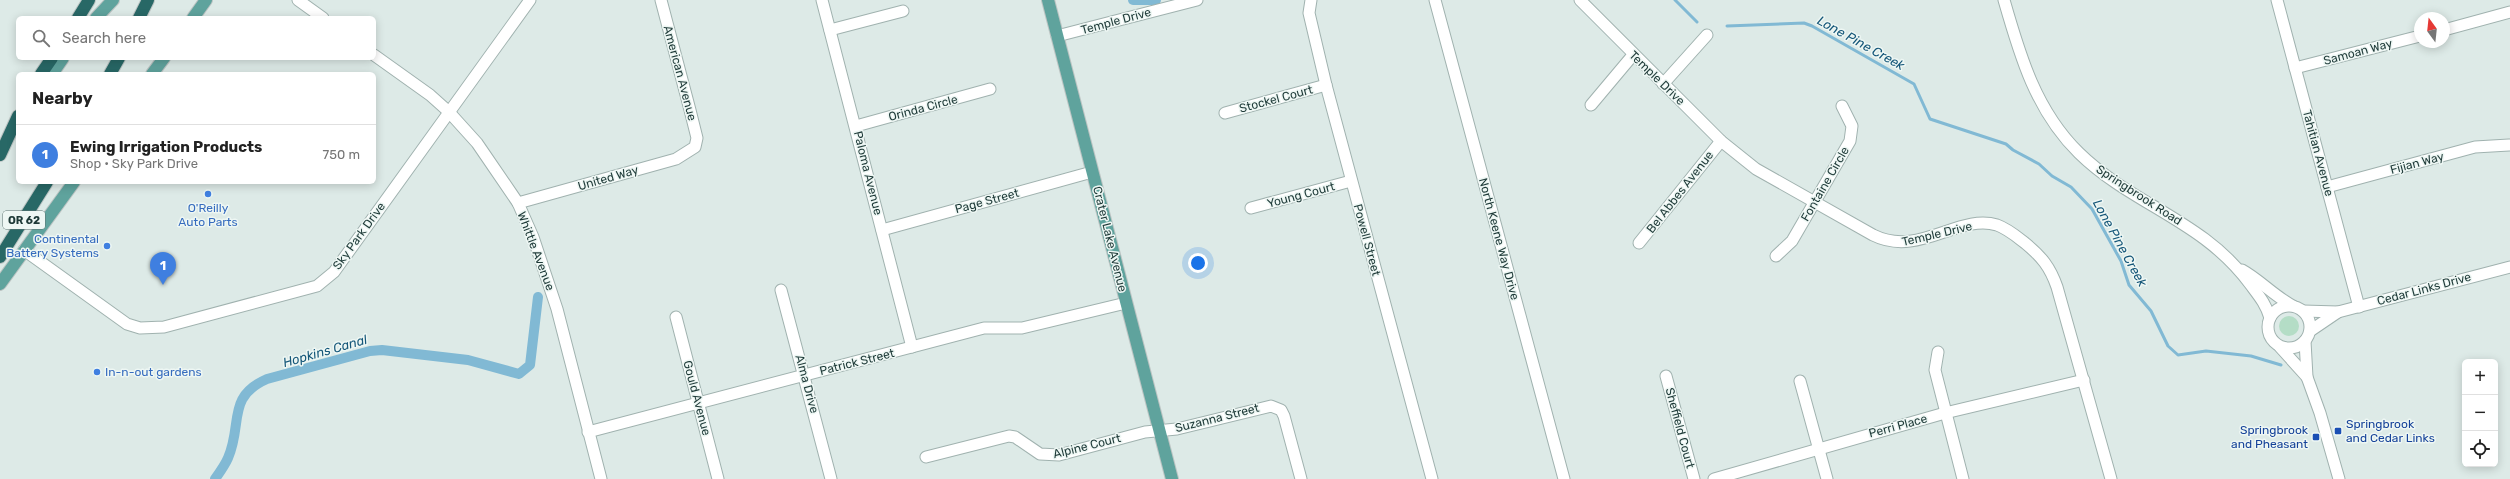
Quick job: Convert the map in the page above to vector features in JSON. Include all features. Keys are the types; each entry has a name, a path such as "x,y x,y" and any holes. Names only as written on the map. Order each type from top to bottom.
{"highway":[{"path":"79,16 89,0"},
{"path":"140,16 148,0"},
{"path":"42,72 51,60"},
{"path":"111,72 118,60"},
{"path":"0,155 16,120"},
{"name":"OR 62","path":"0,258 46,184"}],"main road":[{"path":"98,16 113,0"},
{"path":"194,16 206,0"},
{"name":"Crater Lake Avenue","path":"1048,0 1172,479"},
{"path":"53,72 62,60"},
{"path":"154,72 162,60"},
{"path":"0,155 16,129"},
{"path":"0,284 73,184"}],"street":[{"path":"298,0 320,16"},
{"name":"Sky Park Drive","path":"24,250 127,324 140,328 164,326 317,286 334,272 530,0"},
{"name":"American Avenue","path":"661,0 697,138 695,147"},
{"name":"Paloma Avenue","path":"822,0 856,126 912,347"},
{"name":"Temple Drive","path":"1057,36 1197,0"},
{"name":"Powell Street","path":"1311,0 1309,13 1326,85 1432,479"},
{"name":"North Keene Way Drive","path":"1435,0 1564,479"},
{"name":"Temple Drive","path":"1580,0 1633,55 1721,140 1756,169 1815,203 1873,235 1895,243 1985,223 2008,230 2048,265 2057,286 2111,479"},
{"name":"Springbrook Road","path":"2004,0 2030,82 2047,114 2078,153 2108,178 2201,235 2240,268 2255,277 2272,294 2298,309"},
{"name":"Tahitian Avenue","path":"2277,0 2359,307"},
{"path":"830,30 903,11"},
{"path":"2450,28 2510,12"},
{"path":"1663,84 1707,35"},
{"name":"Samoan Way","path":"2296,68 2414,38"},
{"path":"1591,105 1633,55"},
{"name":"Whittle Avenue","path":"376,56 430,95 449,112 477,143 518,204 533,237 557,309 601,479"},
{"name":"Stockel Court","path":"1225,113 1326,85"},
{"name":"Orinda Circle","path":"856,126 990,89"},
{"name":"Fontaine Circle","path":"1776,256 1792,241 1850,141 1852,126 1842,106"},
{"name":"Bel Abbes Avenue","path":"1640,244 1721,140"},
{"name":"Fijian Way","path":"2326,187 2475,148 2509,145"},
{"name":"United Way","path":"518,204 676,159 695,147"},
{"name":"Page Street","path":"882,230 1092,172"},
{"name":"Young Court","path":"1251,208 1351,181"},
{"name":"Cedar Links Drive","path":"2298,309 2338,312 2510,267"},
{"name":"Springbrook Road","path":"2240,268 2263,300 2270,318"},
{"name":"Alma Drive","path":"781,290 831,479"},
{"name":"Patrick Street","path":"588,432 984,328 1022,328 1126,303"},
{"path":"2307,377 2269,334 2270,318 2277,310 2298,309 2309,320 2307,377 2320,413 2338,479"},
{"name":"Cedar Links Drive","path":"2308,336 2338,312"},
{"name":"Gould Avenue","path":"676,317 718,479"},
{"path":"2280,347 2290,349 2308,336"},
{"path":"1938,352 1935,370 1963,479"},
{"name":"Sheffield Court","path":"1666,376 1694,479"},
{"name":"Perri Place","path":"1714,479 1818,448 1945,413 2084,380"},
{"path":"1800,381 1827,479"},
{"name":"Suzanna Street","path":"1159,430 1177,429 1266,406 1276,406 1284,416 1301,479"},
{"name":"Alpine Court","path":"926,457 1009,436 1016,437 1040,454 1059,455 1159,430"}],"green space":[{"path":"2285,316 2293,316 2299,322 2299,330 2293,336 2285,336 2279,330 2279,322"}],"waterway":[{"name":"Hopkins Canal","path":"1133,0 1156,0"},
{"name":"Lone Pine Creek","path":"1675,0 1697,22"},
{"name":"Lone Pine Creek","path":"1727,26 1804,23 1812,26 1914,84 1930,119 2006,144 2013,150 2039,164 2052,176 2071,187 2092,209 2121,261 2129,285 2151,311 2168,346 2178,355 2206,351 2251,356 2281,365"},
{"name":"Hopkins Canal","path":"215,479 227,461 235,434 238,412 241,403 246,394 254,386 267,379 370,351 382,350 468,360 519,374 530,365 538,297"}],"place":[{"name":"O'Reilly Auto Parts","path":"208,194"},
{"name":"Continental Battery Systems","path":"107,246"},
{"name":"Ewing Irrigation Products","path":"163,285"},
{"name":"In-n-out gardens","path":"97,372"},
{"name":"Springbrook and Cedar Links","path":"2338,431"},
{"name":"Springbrook and Pheasant","path":"2316,437"}]}
